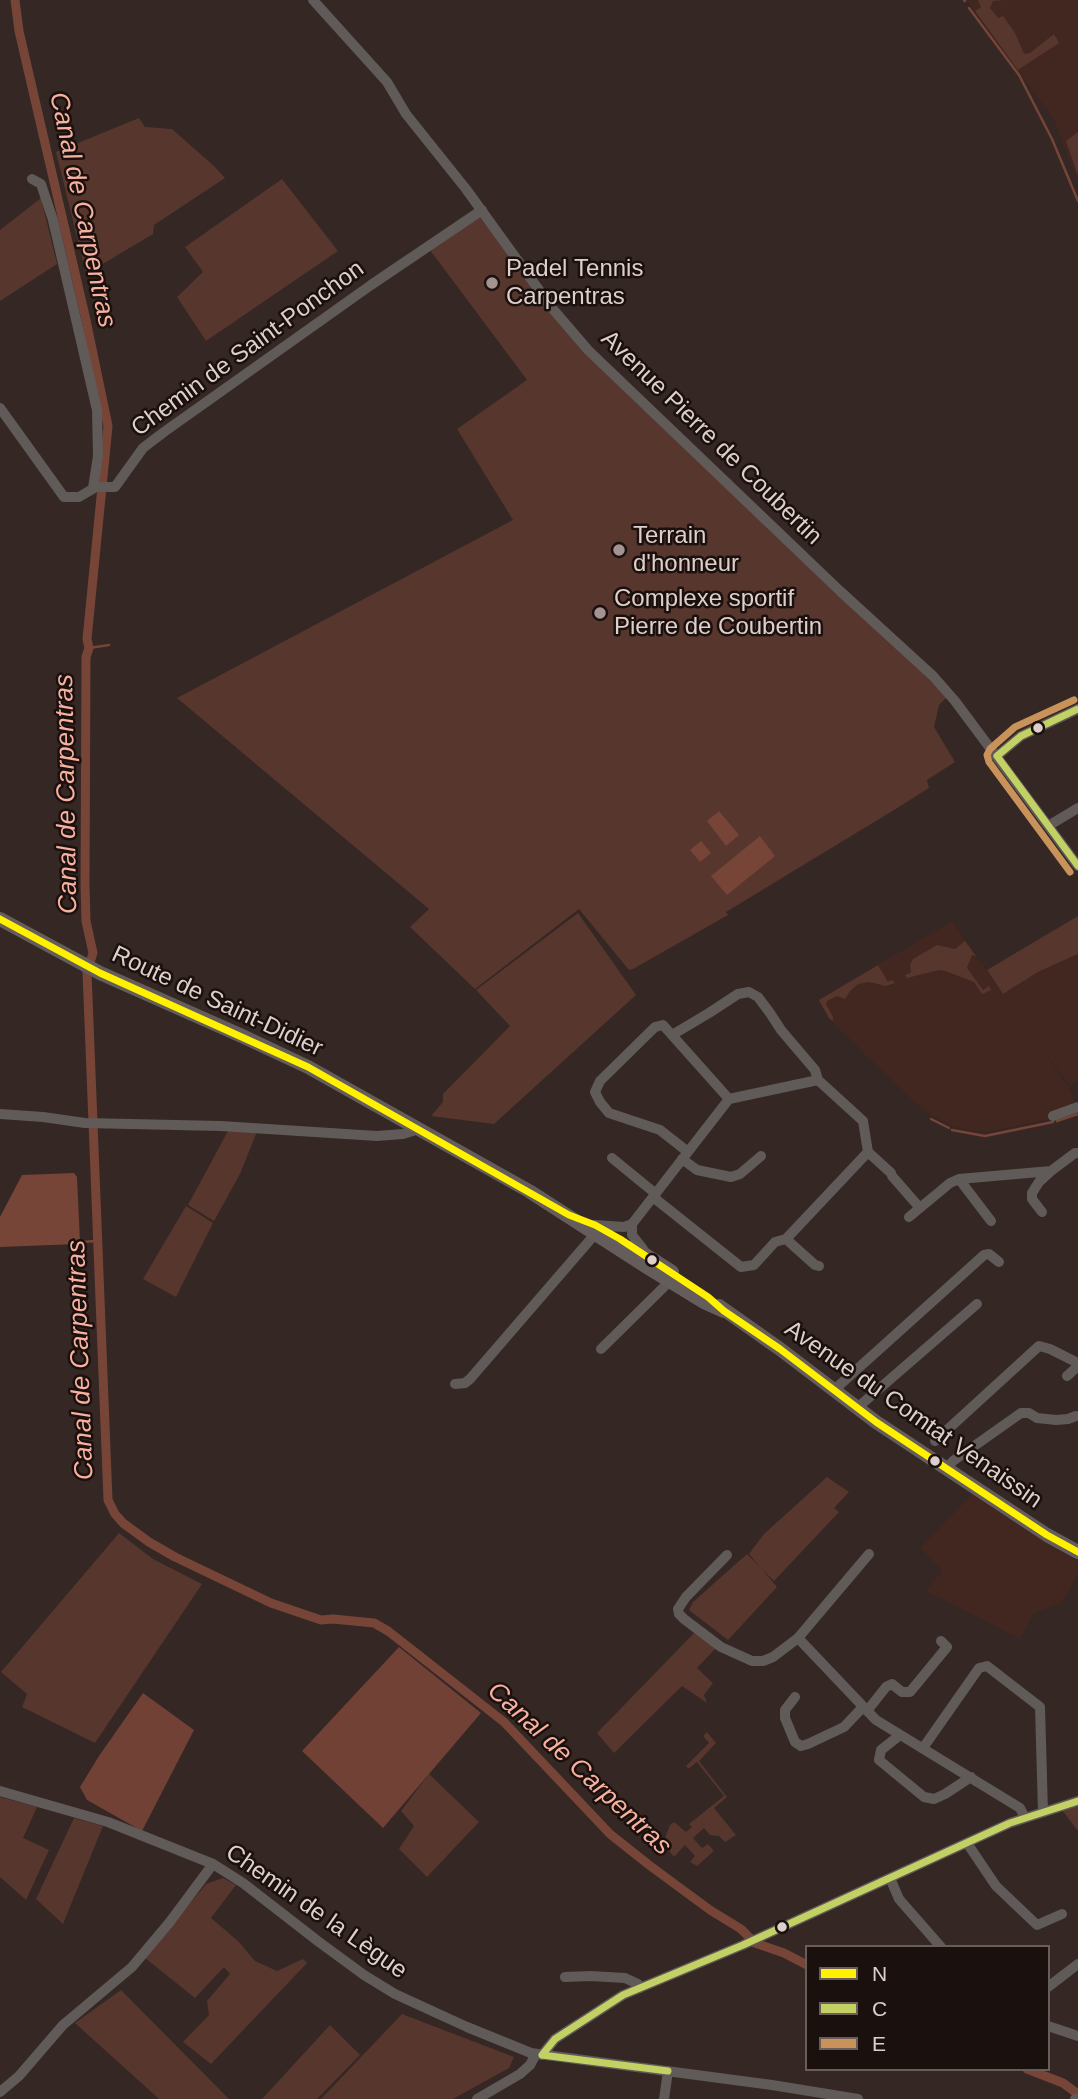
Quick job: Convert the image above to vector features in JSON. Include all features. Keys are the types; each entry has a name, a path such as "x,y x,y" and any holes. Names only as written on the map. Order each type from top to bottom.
{"main road":[{"name":"Route de Saint-Didier","path":"0,919 90,969 276,1051 415,1127"},
{"name":"Avenue du Comtat Venaissin","path":"415,1127 598,1232 632,1258 673,1278"},
{"name":"Avenue du Comtat Venaissin","path":"598,1232 626,1230 673,1278 704,1302 724,1311 780,1349 857,1408 1047,1535 1078,1552"}],"street":[{"name":"Avenue Pierre de Coubertin","path":"313,0 387,82 406,114 482,210 552,308 588,350 933,676 997,756 1078,866"},
{"path":"32,179 41,184 54,220 97,410 98,456 94,488"},
{"name":"Chemin de Saint-Ponchon","path":"0,408 64,497 79,496 94,488 115,487 143,448 164,432 482,210"},
{"path":"997,756 1021,736 1078,709"},
{"path":"1048,826 1078,808"},
{"path":"672,1035 738,994 749,992 758,997 781,1030 815,1070 818,1080 863,1121 868,1152 920,1208"},
{"path":"729,1099 663,1025 655,1027 600,1081 595,1092 609,1113 660,1130 697,1170 731,1177 740,1174 761,1156"},
{"path":"632,1258 626,1230 729,1099 818,1080"},
{"path":"1053,1116 1078,1107"},
{"path":"0,1114 85,1123 221,1126 377,1136 403,1135 415,1127"},
{"path":"612,1158 741,1267 754,1265 775,1242 786,1239 868,1152"},
{"path":"1042,1212 1032,1199 1032,1193 1051,1171 1078,1153"},
{"path":"909,1217 959,1179 1051,1171"},
{"path":"959,1179 991,1221"},
{"path":"456,1384 470,1379 598,1232"},
{"path":"786,1239 819,1266"},
{"path":"834,1390 984,1255 989,1254 999,1262"},
{"path":"601,1349 673,1278"},
{"path":"857,1408 977,1304"},
{"path":"935,1441 1039,1346 1078,1364 1067,1376"},
{"path":"947,1468 1021,1413 1056,1420 1076,1416"},
{"path":"727,1555 686,1597 678,1609 679,1614 722,1647 752,1661 763,1661 773,1657 798,1638 869,1553"},
{"path":"798,1638 876,1720 1020,1808 1026,1818"},
{"path":"795,1696 785,1710 785,1717 795,1742 800,1746 844,1727 892,1684 902,1692 910,1692 947,1647 940,1641"},
{"path":"923,1748 979,1668 987,1666 1040,1707 1043,1812"},
{"path":"900,1735 881,1750 879,1760 925,1797 934,1799 971,1777"},
{"name":"Chemin de la Lègue","path":"0,1791 108,1822 213,1864 243,1882 319,1942 395,1994 467,2027 539,2054 858,2099"},
{"path":"477,2099 520,2074 555,2039 604,2006 640,1987 743,1945 967,1843 1026,1818 1078,1801"},
{"path":"967,1843 996,1886 1037,1925 1062,1914"},
{"path":"0,2092 19,2076 63,2025 132,1967 213,1864"},
{"path":"890,1878 899,1899 939,1945"},
{"path":"1050,1985 1078,1964"},
{"path":"565,1978 625,1978 640,1987"},
{"path":"1050,2027 1078,2036"},
{"path":"664,2099 668,2071"}],"shaded area":[{"path":"966,0 1078,0 1078,184 1054,120"},
{"path":"978,0 1005,0 993,1 990,8 998,18 1003,16 1015,33 1024,54 1030,53 1054,34 1059,43 1018,70 975,11 981,7"},
{"path":"139,118 145,127 172,129 225,178 154,225 153,234 86,274 56,152"},
{"path":"1078,132 1078,173 1077,173 1066,141"},
{"path":"282,179 338,251 206,341 177,297 203,272 185,247"},
{"path":"41,198 57,264 0,301 0,230"},
{"name":"Complexe sportif Pierre de Coubertin","path":"479,216 547,307 948,696 939,705 934,727 955,762 927,780 929,788 726,912 728,915 633,969 629,970 579,909 475,989 410,927 429,909 177,698 513,520 457,429 527,380 430,250"},
{"path":"719,811 739,835 726,846 707,821"},
{"path":"760,836 775,856 727,895 711,876"},
{"path":"701,841 711,853 700,862 690,850"},
{"path":"578,913 636,995 494,1124 431,1116 443,1102 443,1094 510,1026 476,990"},
{"path":"1078,916 1078,954 1038,972 1003,994 987,970"},
{"path":"952,921 1003,994 1038,972 1078,954 1078,1081 1069,1085 1040,1046 1068,1086 1075,1102 1054,1118 992,1131 974,1131 955,1127 932,1116 829,1019 818,1000"},
{"path":"965,941 976,956 972,955 967,968 983,990 989,986 991,990 982,994 974,982 945,971 907,978 905,975 911,973 910,965 913,959 937,945 955,949"},
{"path":"878,965 888,982 892,980 895,983 886,986 869,982 858,984 845,999 837,996 827,1001 833,1021 829,1018 819,1000"},
{"path":"229,1129 256,1131 256,1134 240,1174 214,1221 188,1205"},
{"path":"74,1173 77,1177 78,1244 0,1247 0,1217 22,1175"},
{"path":"186,1206 213,1223 176,1297 143,1279"},
{"path":"827,1477 849,1492 834,1508 839,1512 774,1581 762,1569 777,1587 728,1640 689,1610 693,1602 747,1554 760,1567 749,1554 764,1534"},
{"path":"972,1494 1078,1562 1078,1574 1062,1603 1034,1613 1020,1639 926,1591 942,1571 920,1548"},
{"path":"119,1533 153,1559 202,1584 95,1743 22,1707 27,1694 1,1672"},
{"path":"696,1631 716,1645 697,1668 713,1683 704,1695 707,1703 682,1686 614,1753 597,1733"},
{"path":"399,1647 481,1713 383,1828 302,1751"},
{"path":"143,1693 194,1730 142,1831 87,1800 80,1787"},
{"path":"707,1732 716,1743 699,1761 727,1797 714,1808 736,1835 725,1842 719,1836 710,1835 704,1828 693,1838 702,1848 708,1844 714,1851 697,1866 690,1862 695,1856 685,1845 674,1857 666,1847 665,1838 674,1822 686,1832 692,1827 689,1824 724,1796 697,1762 688,1769 686,1766 709,1743 703,1736"},
{"path":"429,1774 479,1822 427,1877 399,1849 414,1826 401,1811"},
{"path":"0,1797 37,1807 23,1838 49,1850 26,1900 0,1877"},
{"path":"1078,1805 1078,1831 1062,1810"},
{"path":"74,1818 103,1826 63,1924 36,1899"},
{"path":"223,1878 236,1885 211,1918 238,1941 255,1961 277,1971 303,1959 307,1963 211,2064 183,2042 209,2015 207,2001 230,1974 224,1967 195,1998 145,1958 206,1884"},
{"path":"121,1990 229,2099 159,2099 75,2023"},
{"path":"402,2014 514,2057 509,2068 453,2099 321,2099"},
{"path":"330,2025 360,2055 317,2099 262,2099"}],"waterway":[{"name":"Canal de Carpentras","path":"15,0 19,31 108,426 87,639 89,648 86,657 85,885 86,921 93,953 87,972 108,1500 123,1523 149,1542 271,1603 321,1620 374,1623 388,1631 504,1722 610,1834 710,1910 741,1929 755,1943 805,1964"},
{"path":"969,8 1019,75 1052,139 1078,201"},
{"path":"89,648 109,645"},
{"path":"1057,1121 1078,1114"},
{"path":"931,1119 949,1128"},
{"path":"952,1130 985,1136 1053,1122"},
{"path":"80,1242 97,1241"},
{"name":"Canal de Carpentras","path":"1032,2071 1063,2083 1078,2094"}],"transit line":[{"name":"E","path":"1070,872 989,762 987,755 990,749 1015,727 1074,700"},
{"name":"C","path":"997,756 1021,736 1078,709"},
{"name":"C","path":"997,756 1078,866"},
{"name":"N","path":"0,919 100,973 308,1067 569,1215 620,1239 708,1297 876,1422 1047,1535 1078,1552"},
{"name":"C","path":"542,2055 555,2039 623,1995 743,1945 1010,1823 1078,1801"},
{"name":"C","path":"542,2055 668,2071"}],"place":[{"name":"Padel Tennis Carpentras","path":"492,283"},
{"name":"Terrain d'honneur","path":"619,550"},
{"name":"Complexe sportif Pierre de Coubertin","path":"600,613"}]}
